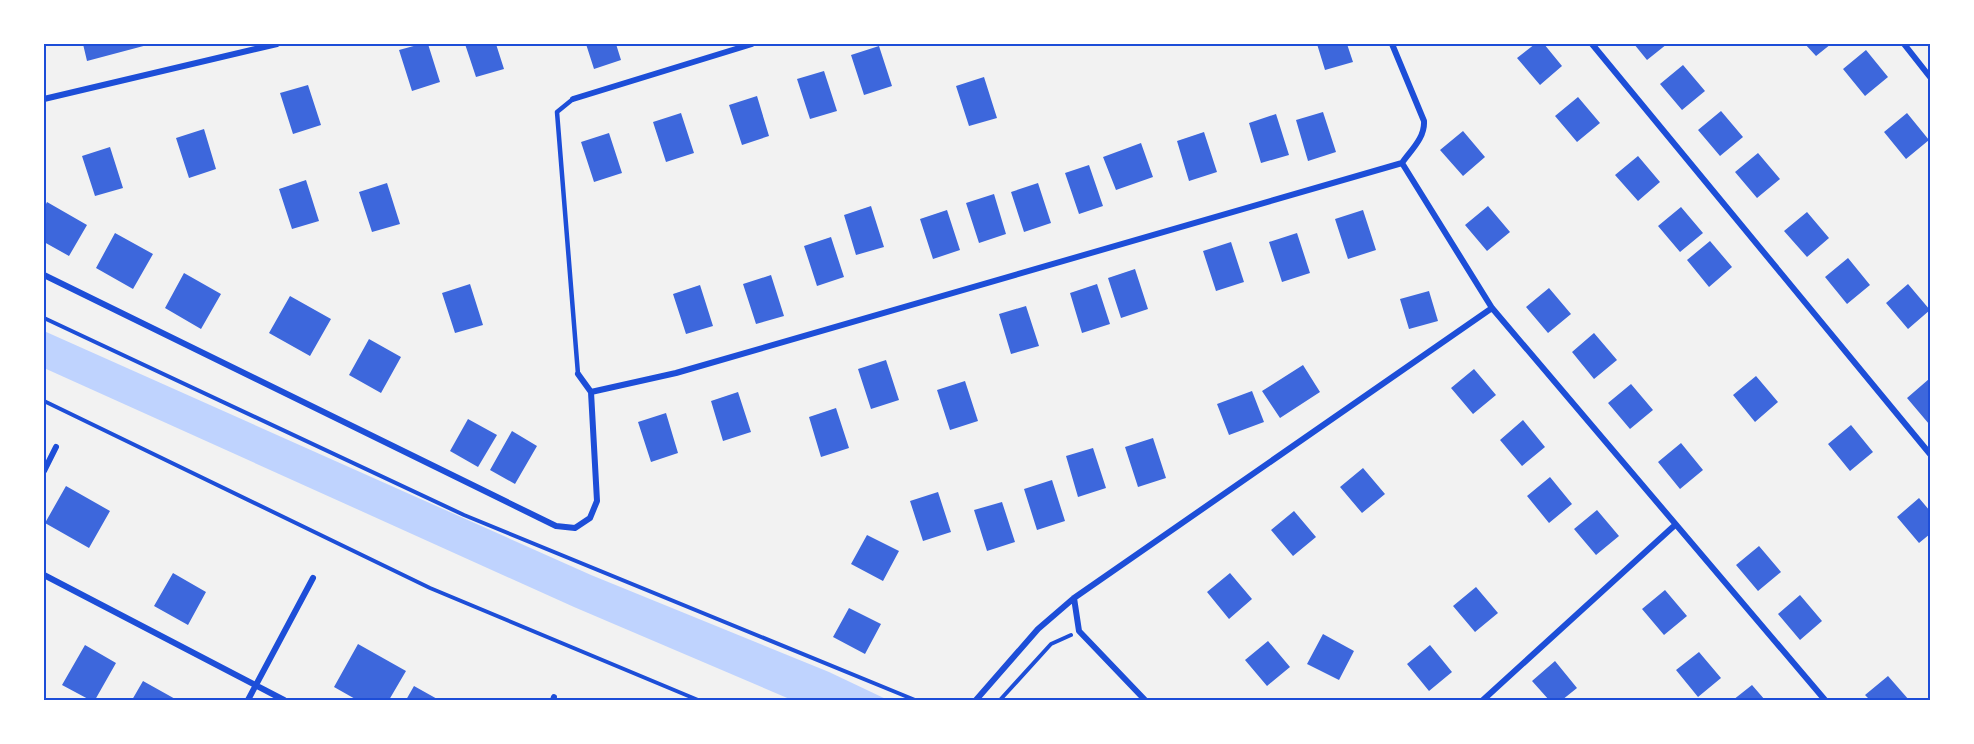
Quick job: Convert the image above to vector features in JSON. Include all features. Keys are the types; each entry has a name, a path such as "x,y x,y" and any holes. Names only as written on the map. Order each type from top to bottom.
{"street":[{"path":"44,99 277,44"},
{"path":"573,99 752,44"},
{"path":"591,392 675,373 1402,163 1425,130 1425,121 1392,44"},
{"path":"1592,44 1930,454"},
{"path":"1904,44 1930,77"},
{"path":"1402,163 1491,308 1825,700"},
{"path":"44,275 556,526 575,528 590,518 597,501 591,392 578,374"},
{"path":"976,700 1038,629 1074,598 1491,308"},
{"path":"44,471 56,447"},
{"path":"1483,700 1675,525"},
{"path":"44,575 284,700"},
{"path":"248,700 313,578"},
{"path":"1074,598 1079,631 1145,700"}],"lane":[{"path":"573,99 557,112 578,374"}],"path":[{"path":"44,318 464,515 915,700"},
{"path":"44,401 430,588 698,700"},
{"path":"1000,700 1051,644 1079,631"},
{"path":"900,700 903,695"}],"water":[{"path":"44,331 591,575 829,672 888,700 792,700 574,607 44,368"}],"building":[{"path":"83,44 151,44 87,61"},
{"path":"428,44 440,82 412,91 399,50"},
{"path":"465,44 496,44 504,69 476,77"},
{"path":"586,44 616,44 621,60 594,69"},
{"path":"1317,44 1347,44 1353,62 1325,70"},
{"path":"1535,44 1544,44 1562,66 1540,85 1517,58"},
{"path":"1634,44 1667,44 1647,60"},
{"path":"1805,44 1831,44 1816,56"},
{"path":"879,46 892,86 864,95 851,55"},
{"path":"1866,50 1888,77 1865,96 1843,69"},
{"path":"1683,65 1705,91 1682,110 1660,84"},
{"path":"824,71 837,111 810,119 797,79"},
{"path":"984,77 997,118 969,126 956,86"},
{"path":"308,85 321,125 293,134 280,93"},
{"path":"757,96 769,136 742,145 729,105"},
{"path":"1578,97 1600,123 1577,142 1555,116"},
{"path":"1721,111 1743,137 1720,156 1698,130"},
{"path":"1323,112 1336,152 1308,161 1296,120"},
{"path":"681,113 694,153 666,162 653,122"},
{"path":"1907,113 1929,140 1906,159 1884,132"},
{"path":"1276,114 1289,155 1261,163 1249,123"},
{"path":"204,129 216,169 189,178 176,138"},
{"path":"1463,131 1485,157 1463,176 1440,150"},
{"path":"1204,132 1217,172 1189,181 1177,141"},
{"path":"609,133 622,173 594,182 581,142"},
{"path":"1141,143 1153,177 1116,190 1103,157"},
{"path":"110,147 123,188 95,196 82,156"},
{"path":"1758,153 1780,179 1757,198 1735,172"},
{"path":"1638,156 1660,182 1638,201 1615,175"},
{"path":"1089,165 1103,206 1079,214 1065,173"},
{"path":"306,180 319,221 292,229 279,189"},
{"path":"387,183 400,224 372,232 359,192"},
{"path":"1038,183 1051,223 1024,232 1011,192"},
{"path":"994,194 1006,234 979,243 966,203"},
{"path":"47,202 87,225 69,256 44,242 44,208"},
{"path":"871,206 884,247 856,255 844,215"},
{"path":"1488,206 1510,232 1487,251 1465,225"},
{"path":"1681,207 1703,233 1680,252 1658,226"},
{"path":"947,210 960,250 933,259 920,219"},
{"path":"1363,210 1376,250 1348,259 1335,219"},
{"path":"1807,212 1829,238 1807,257 1784,231"},
{"path":"115,233 153,254 133,289 96,268"},
{"path":"1297,233 1310,273 1282,282 1269,242"},
{"path":"831,237 844,277 817,286 804,246"},
{"path":"1710,241 1732,267 1709,287 1687,260"},
{"path":"1231,242 1244,282 1216,291 1203,251"},
{"path":"1848,258 1870,285 1847,304 1825,277"},
{"path":"1135,269 1148,309 1121,318 1108,278"},
{"path":"184,273 221,294 201,329 165,308"},
{"path":"771,275 784,316 756,324 743,284"},
{"path":"470,284 483,325 455,333 442,293"},
{"path":"1097,284 1110,324 1082,333 1070,293"},
{"path":"1908,284 1930,310 1908,329 1886,303"},
{"path":"700,285 713,326 686,334 673,294"},
{"path":"1549,288 1571,314 1548,333 1526,307"},
{"path":"1429,291 1438,321 1409,329 1400,299"},
{"path":"290,296 331,319 310,356 269,333"},
{"path":"1026,306 1039,346 1011,354 999,314"},
{"path":"1594,333 1617,360 1594,379 1572,352"},
{"path":"369,339 401,357 381,393 349,375"},
{"path":"886,360 899,400 871,409 858,369"},
{"path":"1303,365 1320,392 1280,418 1262,391"},
{"path":"1474,369 1496,395 1473,414 1451,388"},
{"path":"1756,376 1778,402 1755,422 1733,395"},
{"path":"1929,379 1930,423 1929,424 1907,398"},
{"path":"965,381 978,421 950,430 937,390"},
{"path":"1631,384 1653,410 1630,429 1608,403"},
{"path":"1252,391 1264,422 1229,435 1217,404"},
{"path":"738,392 751,432 723,441 711,401"},
{"path":"836,408 849,448 821,457 809,417"},
{"path":"666,413 678,453 651,462 638,422"},
{"path":"468,419 497,435 478,467 450,451"},
{"path":"1523,420 1545,447 1522,466 1500,440"},
{"path":"1851,425 1873,452 1850,471 1828,444"},
{"path":"512,431 537,446 515,484 490,470"},
{"path":"1153,438 1166,478 1138,487 1125,447"},
{"path":"1681,443 1703,470 1680,489 1658,462"},
{"path":"1093,448 1106,488 1078,497 1066,456"},
{"path":"1363,468 1385,494 1362,513 1340,487"},
{"path":"1550,477 1572,504 1549,523 1527,496"},
{"path":"1052,480 1065,521 1037,530 1024,489"},
{"path":"66,486 110,511 89,548 45,523"},
{"path":"938,492 951,532 923,541 910,501"},
{"path":"1919,498 1930,511 1930,534 1919,543 1897,517"},
{"path":"1002,502 1015,542 987,551 974,510"},
{"path":"1597,510 1619,536 1596,555 1574,529"},
{"path":"1294,511 1316,537 1293,556 1271,530"},
{"path":"867,535 899,551 883,581 851,564"},
{"path":"1759,546 1781,572 1758,591 1736,565"},
{"path":"173,573 206,592 188,625 154,606"},
{"path":"1230,573 1252,599 1229,619 1207,592"},
{"path":"1476,587 1498,613 1475,632 1453,606"},
{"path":"1665,590 1687,616 1664,635 1642,609"},
{"path":"1800,595 1822,621 1800,640 1778,614"},
{"path":"849,608 881,624 865,654 833,637"},
{"path":"1323,634 1354,651 1339,680 1307,664"},
{"path":"1268,641 1290,667 1267,686 1245,660"},
{"path":"358,644 406,671 389,700 357,700 334,687"},
{"path":"85,645 116,663 95,700 90,700 62,685"},
{"path":"1430,645 1452,672 1429,691 1407,664"},
{"path":"1699,652 1721,678 1698,697 1676,670"},
{"path":"1555,661 1577,688 1562,700 1549,700 1532,681"},
{"path":"1888,676 1909,700 1870,700 1865,695"},
{"path":"143,681 177,700 132,700"},
{"path":"1752,685 1765,700 1733,700"},
{"path":"414,686 439,700 406,700"}]}
